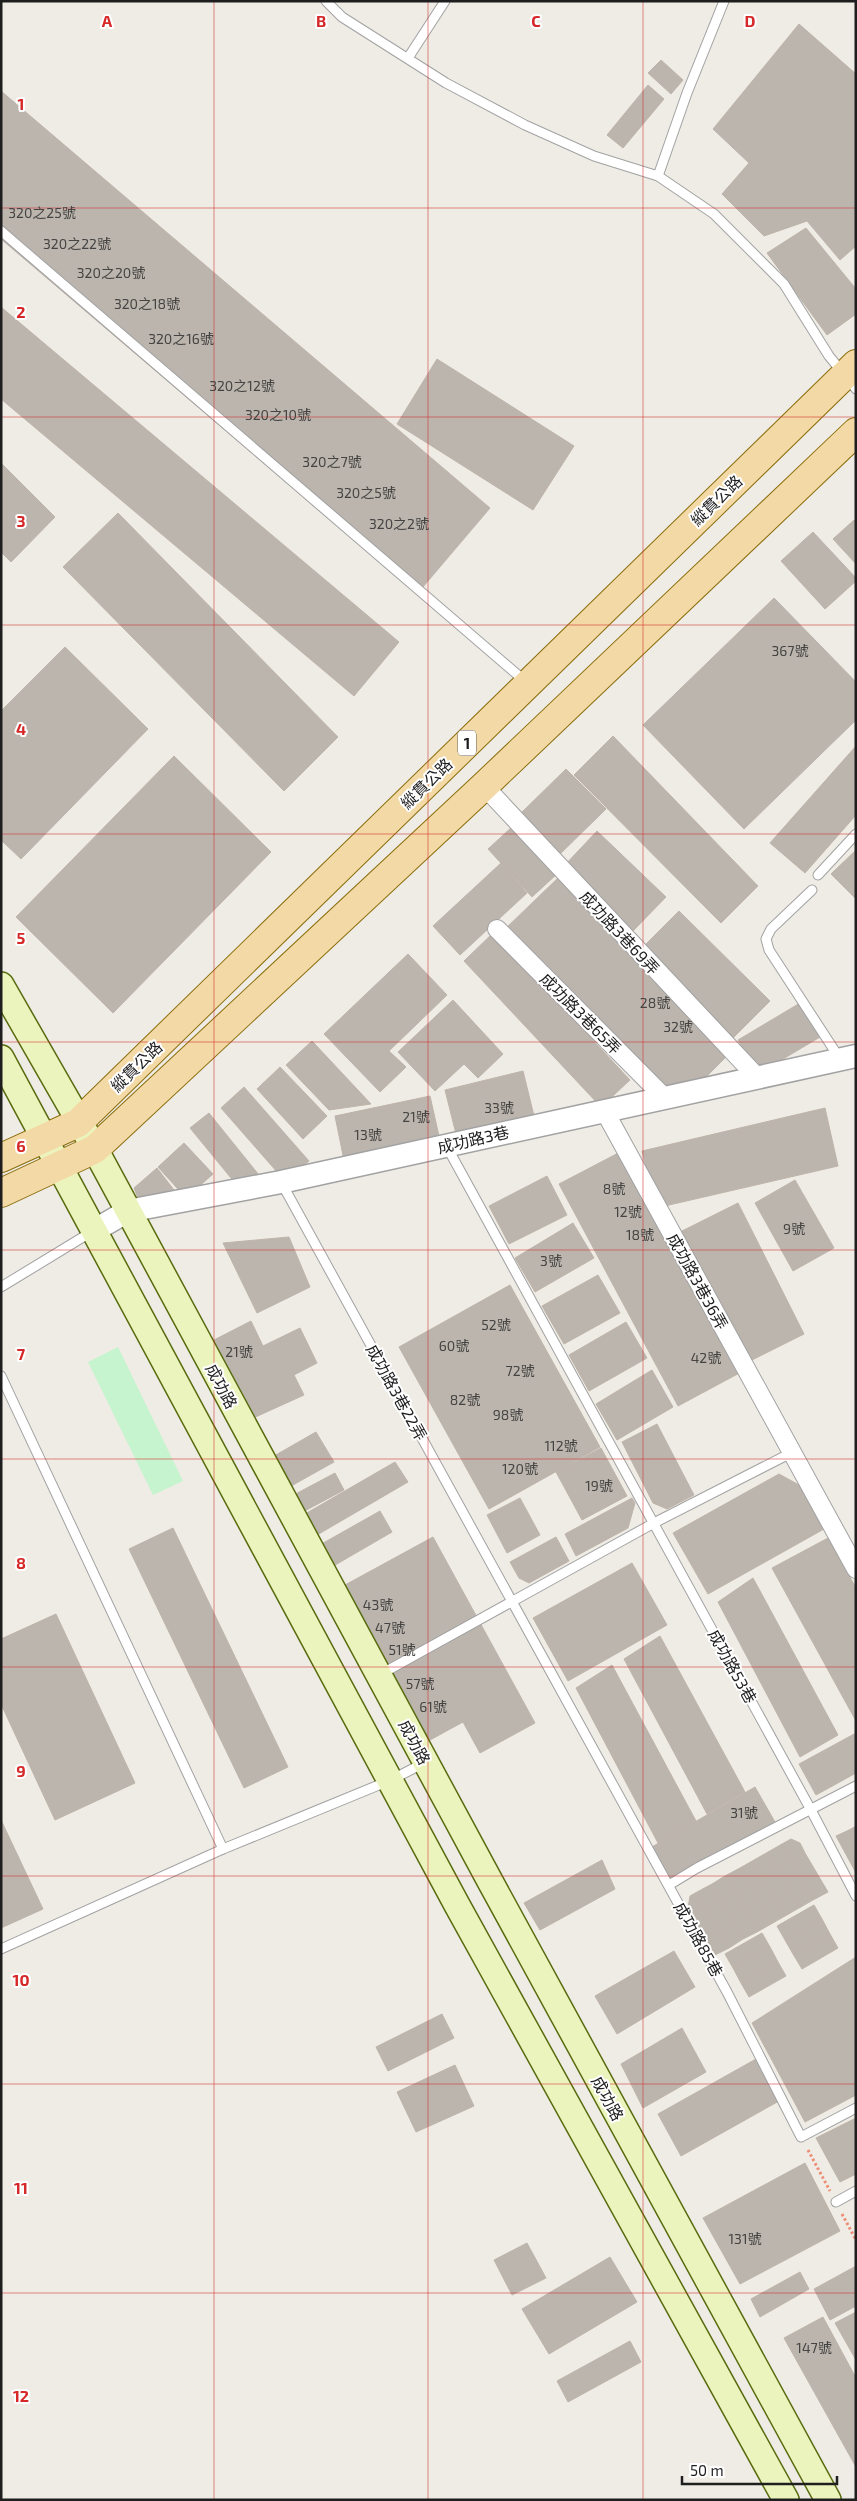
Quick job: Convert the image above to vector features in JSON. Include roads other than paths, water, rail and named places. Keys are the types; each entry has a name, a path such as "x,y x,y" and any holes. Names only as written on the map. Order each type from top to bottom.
{"main road":[{"name":"縱貫公路","path":"1,1158 78,1123 528,684 851,376"},
{"name":"縱貫公路","path":"1,1193 95,1149 484,786 856,432"},
{"name":"成功路","path":"1,984 78,1123 95,1149 378,1676 828,2500"},
{"path":"1,1058 457,1905 786,2500"}],"street":[{"name":"成功路3巷69弄","path":"484,786 757,1077"},
{"name":"成功路3巷65弄","path":"497,929 664,1097"},
{"name":"成功路3巷","path":"94,1230 128,1211 281,1182 848,1058"},
{"name":"成功路3巷36弄","path":"604,1110 791,1453"},
{"path":"791,1453 856,1569"}],"lane":[{"path":"326,1 342,17 446,83 524,124 594,156 658,176 714,214 784,284 851,376"},
{"path":"408,58 445,1"},
{"path":"658,176 687,93 724,1"},
{"path":"1,231 528,684"},
{"path":"818,875 856,834"},
{"path":"812,890 771,929 766,939 769,950 848,1058"},
{"path":"446,1145 654,1523"},
{"name":"成功路3巷22弄","path":"281,1182 513,1603"},
{"path":"1,1287 94,1230"},
{"path":"1,1376 223,1849"},
{"path":"378,1676 513,1603 654,1523 791,1453"},
{"name":"成功路53巷","path":"654,1523 811,1810"},
{"path":"513,1603 669,1885"},
{"path":"1,1949 223,1849 391,1780 426,1762"},
{"name":"成功路85巷","path":"856,1786 669,1885 728,1992 802,2137 856,2108"},
{"path":"811,1810 856,1896"},
{"path":"836,2202 856,2191"}]}
